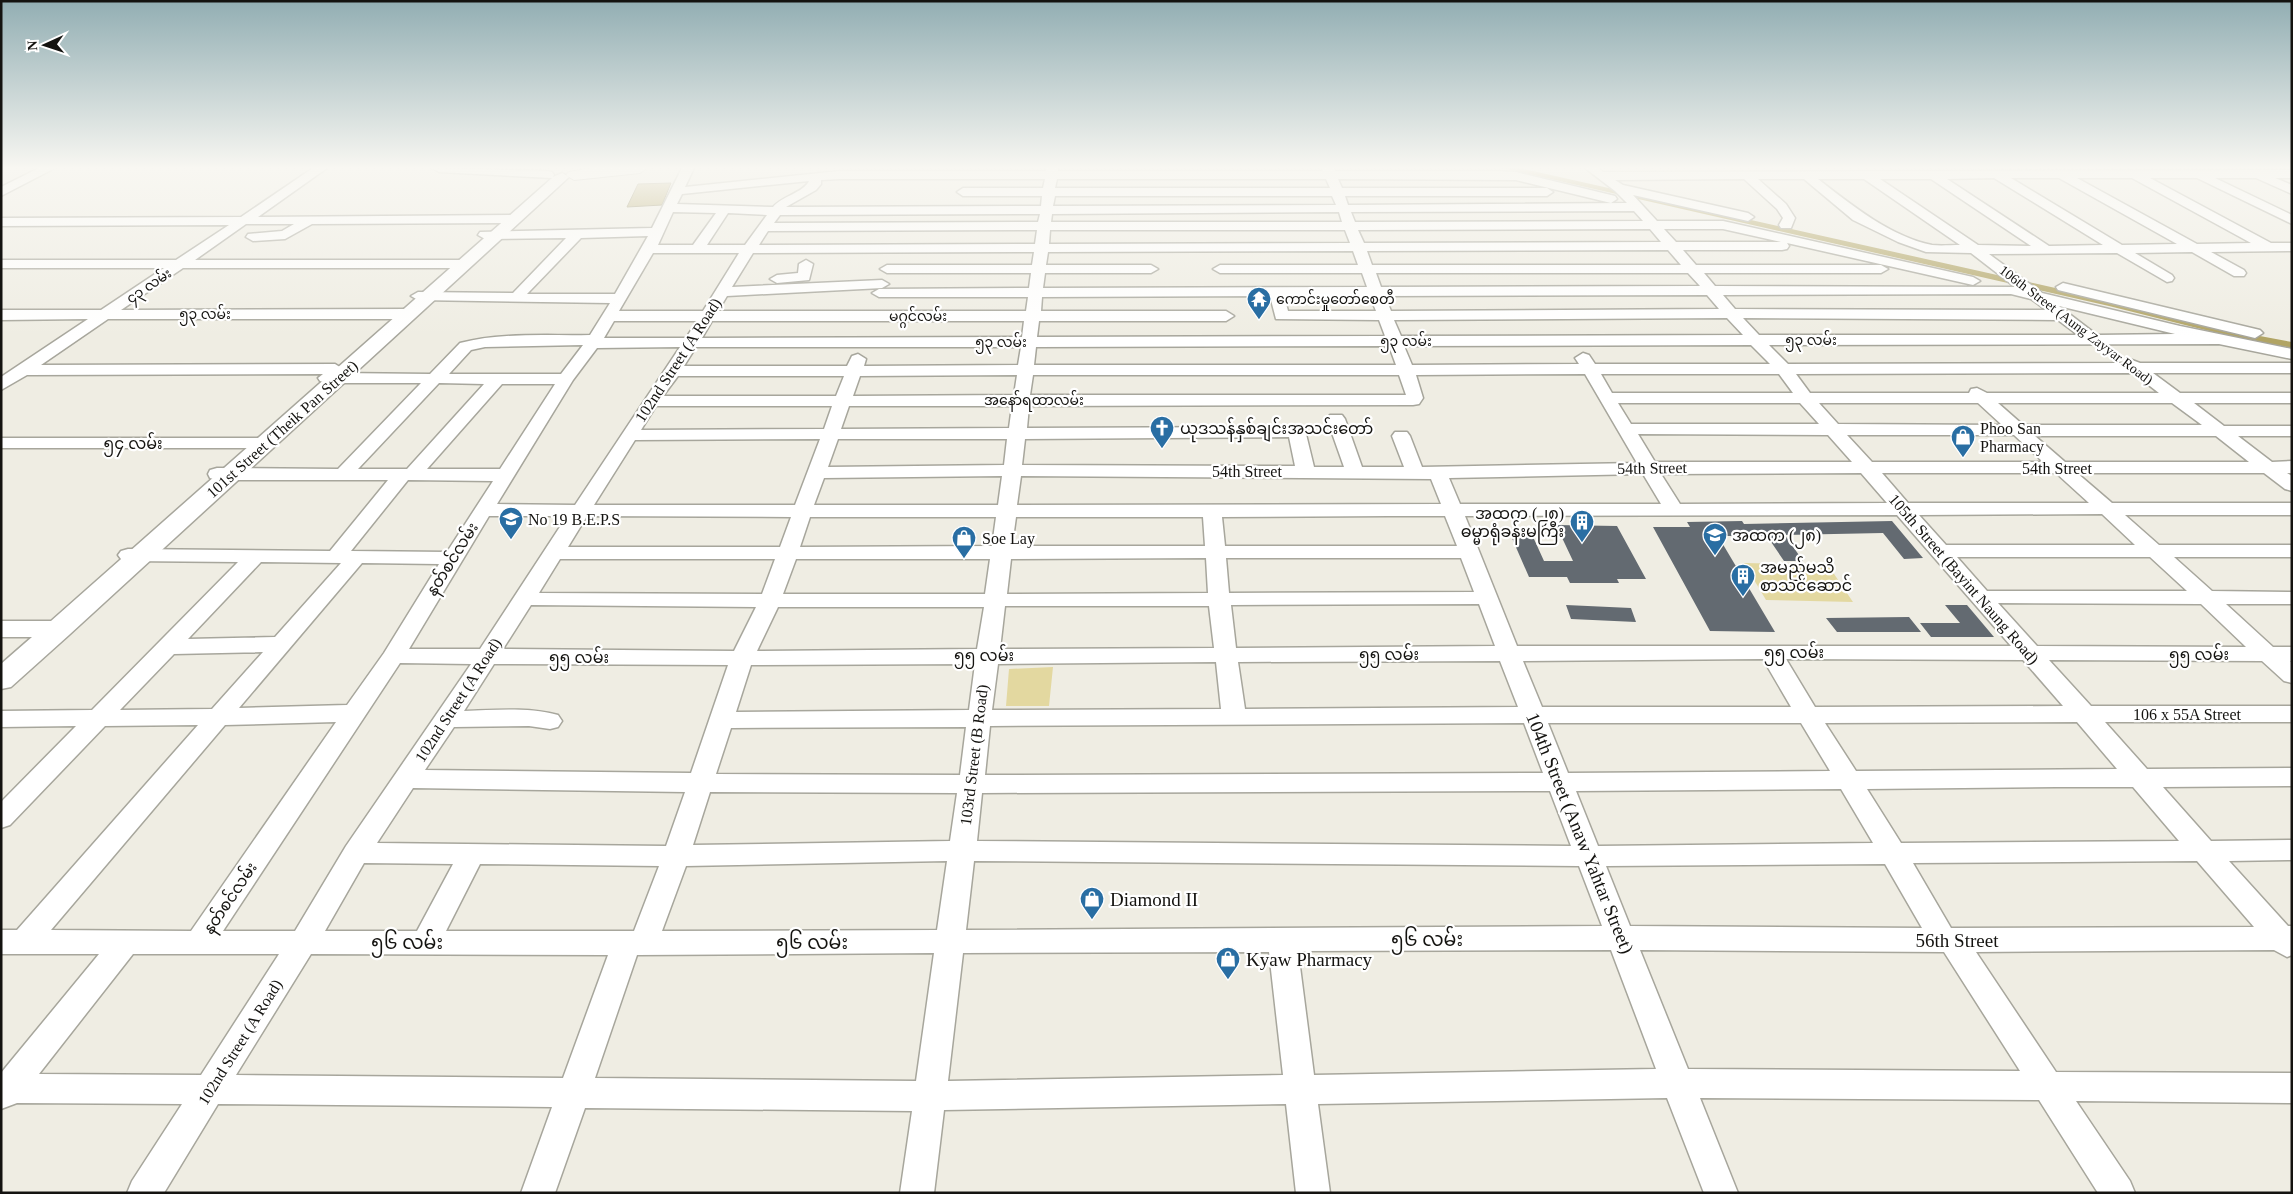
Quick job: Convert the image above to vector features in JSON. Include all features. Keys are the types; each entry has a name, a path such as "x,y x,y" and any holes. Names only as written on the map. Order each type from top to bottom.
{"main road":[{"name":"101st Street (Theik Pan Street)","path":"1,680 52,629 333,375 414,305 499,224"},
{"path":"1,629 52,629"},
{"name":"101st Street (Theik Pan Street)","path":"1,667 52,629"}],"street":[{"name":"၄၃ လမ်း","path":"1,385 238,224"},
{"path":"253,238 289,234 304,224"},
{"path":"523,224 578,234 658,232"},
{"name":"နတ်စင်လမ်း","path":"200,941 393,656 566,379 594,342 650,249 662,224"},
{"path":"698,249 715,224"},
{"name":"102nd Street (A Road)","path":"144,1193 303,942 356,853 447,719 651,401 675,371 689,343 767,224"},
{"path":"875,316 881,288 904,224"},
{"name":"103rd Street (B Road)","path":"917,1193 1045,224"},
{"path":"1183,224 1186,248"},
{"path":"764,227 1183,227 1235,224"},
{"path":"1346,224 1358,247 1393,341 1406,370"},
{"path":"1460,224 1500,226 1728,226 1818,246 1918,262"},
{"name":"105th Street (Bayint Naung Road)","path":"1651,224 1754,340 1783,368 1806,399 1866,468 2202,849 2288,942"},
{"path":"1782,224 1918,262 2018,285 2291,354"},
{"path":"1871,224 1892,234 1931,248 2046,250 2292,247"},
{"name":"106th Street (Aung Zayyar Road)","path":"1937,224 1974,249 2018,285 2094,340 2138,368 2175,398 2292,485"},
{"path":"2007,224 2046,250"},
{"path":"2077,224 2167,278"},
{"path":"2150,224 2239,273"},
{"path":"2225,224 2292,259"},
{"path":"1500,226 1570,341 1591,368 1605,398 1674,510"},
{"path":"520,297 519,294 578,234"},
{"path":"650,249 1818,246"},
{"path":"1215,248 1225,292 1226,316 1231,342"},
{"path":"1220,269 1691,268 1918,262"},
{"path":"1,264 459,264"},
{"path":"725,288 804,277 806,264"},
{"path":"888,269 1151,269"},
{"path":"725,288 881,288 1035,292 1225,292 1710,290 2018,285 2219,340 2291,354"},
{"path":"1189,291 1202,433"},
{"path":"1276,291 1286,341"},
{"name":"၅၃ လမ်း","path":"1,315 108,314 414,305 520,297 619,298"},
{"path":"1281,316 1730,313 2059,314"},
{"path":"1886,314 1951,368 2018,431 2208,598 2292,676"},
{"name":"မဂ္ဂင်လမ်း","path":"610,316 1226,316"},
{"name":"၅၃ လမ်း","path":"342,475 462,349 478,343 2219,340"},
{"path":"538,1193 573,1094 635,942 676,856 742,658 770,601 801,511 817,473 829,435 864,342"},
{"path":"675,371 2138,368 2291,354"},
{"path":"24,370 566,379"},
{"name":"အနော်ရထာလမ်း","path":"651,401 1200,400 1402,404 1406,370"},
{"path":"13,942 217,717 280,644 407,475 498,377"},
{"path":"1605,398 2292,398"},
{"path":"1336,419 1355,472"},
{"path":"1624,429 2292,431"},
{"path":"629,435 1295,433 1306,472"},
{"path":"1402,436 1416,473"},
{"name":"၅၄ လမ်း","path":"1,443 258,443"},
{"name":"54th Street","path":"817,473 1011,470 1438,473 1648,468 2292,467"},
{"name":"104th Street (Anaw Yahtar Street)","path":"1438,473 1721,1193"},
{"path":"224,474 506,475"},
{"path":"483,510 2292,509"},
{"path":"1212,510 1219,599 1234,716"},
{"path":"1941,551 2292,551"},
{"path":"554,553 1470,552"},
{"path":"135,555 453,558"},
{"path":"1,818 256,556"},
{"path":"524,599 770,601 1488,598"},
{"path":"1981,598 2292,598"},
{"path":"167,647 280,644"},
{"path":"1770,652 1947,940 2118,1193"},
{"name":"၅၅ လမ်း","path":"393,656 742,658 987,655 1227,656 1770,652 2292,654"},
{"path":"1,719 217,717 355,713"},
{"name":"106 x 55A Street","path":"720,720 1234,716 2292,714"},
{"path":"447,719 529,718 550,721"},
{"path":"407,778 699,784 970,784 1560,783 1847,778 2292,777"},
{"path":"356,853 471,856 676,856 962,851 1590,856 2202,849 2292,850"},
{"path":"426,942 471,856"},
{"name":"၅၆ လမ်း","path":"13,942 949,942 1622,938"},
{"name":"56th Street","path":"1622,938 2288,942"},
{"path":"1282,940 1313,1193"},
{"path":"5,1092 125,943"},
{"path":"5,1092 210,1090 929,1096 1678,1083 2292,1088"}],"shaded area":[{"path":"1744,563 1828,565 1853,602 1766,600"},
{"path":"1053,667 1049,706 1006,706 1009,669"}],"building":[{"path":"1742,521 1744,524 1892,521 1923,558 1904,559 1883,533 1785,535 1803,561 1784,561 1767,536 1718,536 1775,632 1710,631 1653,527 1690,527 1687,522"},
{"path":"1556,525 1617,526 1646,579 1617,579 1619,583 1570,583 1567,577 1529,577 1508,529 1529,528 1544,561 1573,561"},
{"path":"1566,605 1631,608 1636,622 1571,619"},
{"path":"1945,605 1967,605 1994,637 1931,637 1920,623 1960,623"},
{"name":"အမည်မသိ စာသင်ဆောင်","path":"1909,617 1921,632 1837,632 1826,618"}],"waterway":[{"path":"1755,224 2109,303 2233,334 2292,345"}],"place":[{"name":"ကောင်းမှုတော်စေတီ","path":"1259,320"},
{"name":"ယုဒသန်နှစ်ချင်းအသင်းတော်","path":"1162,449"},
{"name":"Phoo San Pharmacy","path":"1963,458"},
{"name":"No 19 B.E.P.S","path":"511,540"},
{"name":"အထက (၂၈) ဓမ္မာရုံခန်းမကြီး","path":"1582,543"},
{"name":"အထက (၂၈)","path":"1715,556"},
{"name":"Soe Lay","path":"964,559"},
{"name":"အမည်မသိ စာသင်ဆောင်","path":"1743,597"},
{"name":"Diamond II","path":"1092,920"},
{"name":"Kyaw Pharmacy","path":"1228,980"}]}
